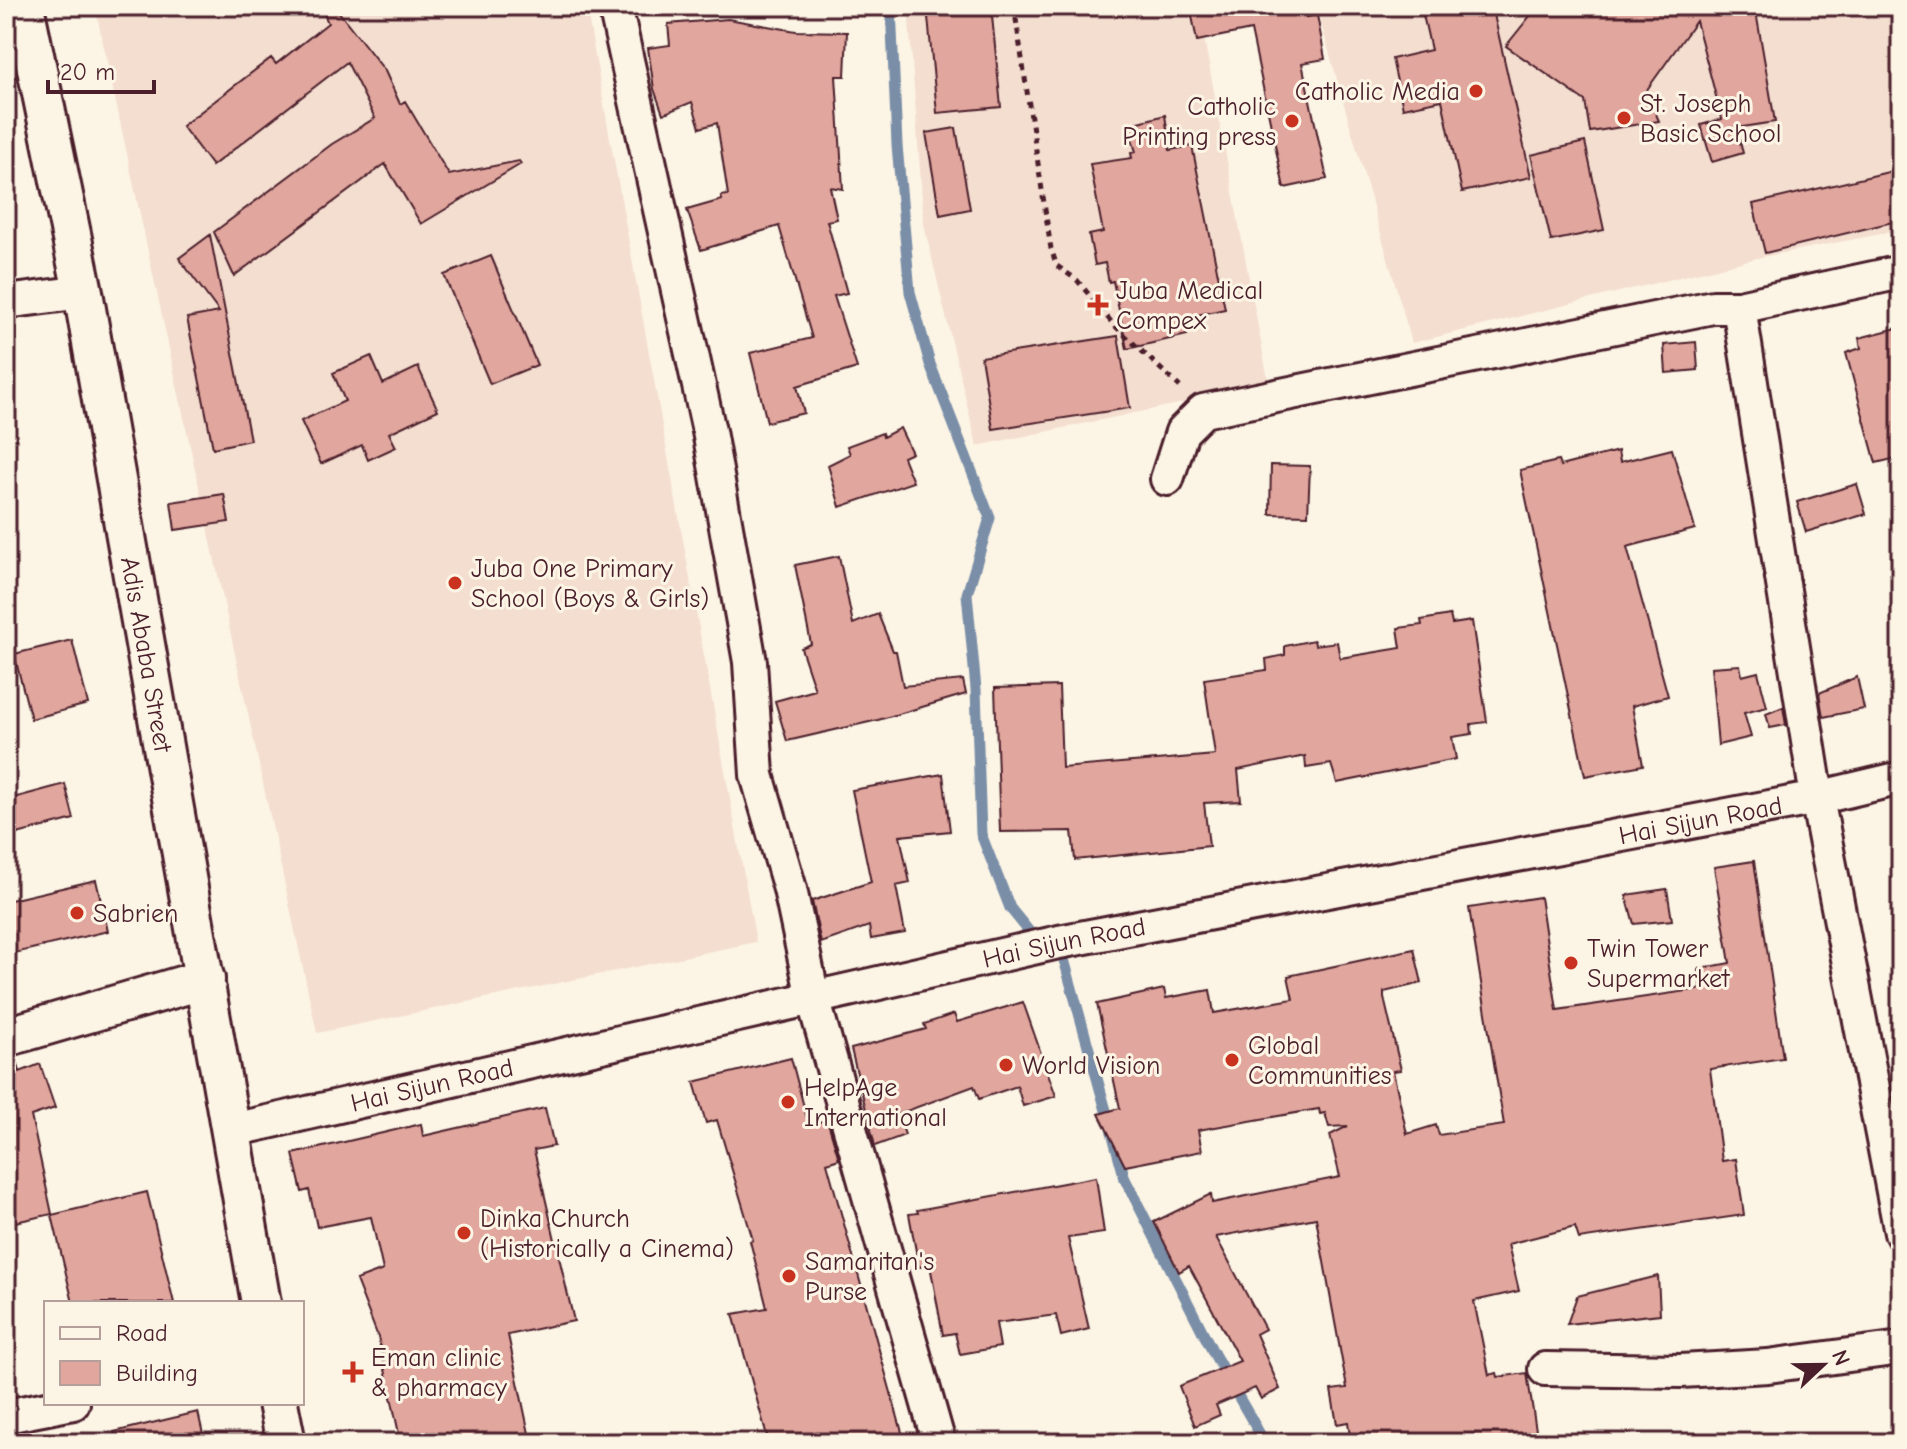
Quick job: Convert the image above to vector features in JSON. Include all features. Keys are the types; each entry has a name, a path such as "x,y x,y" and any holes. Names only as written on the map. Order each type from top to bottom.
{"street":[{"name":"Adis Ababa Street","path":"24,6 83,292 261,1301"},
{"path":"615,6 709,431 750,662 757,775 790,889 813,998 939,1443"},
{"path":"1167,479 1182,432 1203,411 1713,307 1739,307 1901,272"},
{"path":"6,302 83,292"},
{"path":"1739,307 1817,798 1901,1233"},
{"name":"Hai Sijun Road","path":"233,1130 1059,942 1817,798 1901,778"},
{"path":"6,1037 205,979"},
{"path":"1545,1369 1696,1371 1768,1366 1901,1348"},
{"path":"6,1416 63,1405"},
{"path":"278,1405 286,1443"}],"path":[{"path":"1014,6 1051,249 1057,266 1077,280 1113,324 1203,411"}],"shaded area":[{"name":"Juba One Primary School (Boys & Girls)","path":"95,6 586,6 756,942 317,1033"},
{"name":"Juba Medical Compex","path":"908,6 1198,6 1269,385 977,446 924,225"},
{"name":"St. Joseph Basic School","path":"1316,6 1901,6 1901,230 1757,258 1412,343"}],"building":[{"path":"927,6 991,6 1001,107 937,113"},
{"name":"Catholic Printing press","path":"1190,6 1304,6 1306,17 1317,15 1325,59 1302,63 1327,179 1284,188 1251,30 1197,41"},
{"name":"Catholic Media","path":"1421,6 1492,6 1531,177 1462,192 1442,100 1403,108 1392,59 1431,50"},
{"path":"1538,6 1755,6 1775,122 1736,128 1743,153 1712,162 1701,125 1722,119 1696,21 1646,91 1659,121 1590,132 1585,101 1506,46"},
{"path":"335,7 385,71 400,104 405,101 449,175 519,161 521,164 421,224 385,164 234,276 214,232 332,144 375,118 347,62 212,166 182,126 271,58 276,64 328,23 324,14"},
{"path":"728,19 796,31 847,32 845,76 836,76 843,189 830,187 837,219 827,221 847,293 834,296 857,368 797,386 804,413 767,422 750,353 812,338 779,226 701,250 687,210 722,200 721,196 728,195 717,123 700,128 692,102 663,114 654,89 648,48 670,45 668,24"},
{"path":"1165,115 1170,150 1192,146 1225,309 1183,318 1187,335 1127,349 1113,281 1109,282 1105,263 1095,265 1089,235 1103,232 1090,164 1132,158 1131,153 1136,152 1128,125"},
{"path":"956,128 970,209 940,215 926,133"},
{"path":"1585,142 1604,230 1551,241 1531,155"},
{"path":"1901,169 1901,220 1765,253 1753,204"},
{"path":"210,235 250,440 213,448 187,318 219,312 179,258"},
{"path":"491,256 537,365 490,384 444,275"},
{"path":"1901,327 1901,457 1876,463 1846,353 1861,348 1859,338"},
{"path":"1118,336 1130,408 993,429 981,357"},
{"path":"1696,342 1698,370 1666,373 1664,345"},
{"path":"371,356 383,384 418,367 438,410 389,433 396,447 368,460 362,445 321,464 301,421 345,401 333,373"},
{"path":"900,428 912,453 903,457 913,482 840,507 828,465 850,454 847,446 882,433 883,437"},
{"path":"1672,449 1695,529 1627,547 1668,696 1632,706 1643,765 1585,776 1520,470 1558,461 1560,466 1618,451 1620,462"},
{"path":"1271,465 1310,466 1308,515 1270,514"},
{"path":"1857,484 1866,514 1806,532 1797,502"},
{"path":"224,494 229,522 175,530 171,502"},
{"path":"839,556 853,624 878,614 893,651 896,651 903,686 963,680 966,694 878,720 787,741 775,701 815,690 801,648 811,644 795,565"},
{"path":"1450,615 1452,624 1472,621 1487,722 1471,724 1472,734 1452,737 1456,759 1337,783 1331,764 1306,768 1305,756 1238,770 1241,801 1204,803 1209,846 1075,860 1072,831 1000,832 995,688 1059,686 1062,768 1215,755 1204,679 1267,670 1266,659 1285,655 1285,646 1314,640 1315,645 1337,642 1340,658 1401,648 1398,628 1422,625 1421,620"},
{"path":"72,640 88,704 31,719 14,654"},
{"path":"1740,665 1742,676 1758,672 1767,707 1744,713 1751,737 1718,745 1711,667"},
{"path":"1857,677 1864,709 1823,717 1819,693"},
{"path":"1783,707 1786,725 1770,728 1766,714"},
{"path":"943,774 950,831 900,836 910,883 896,886 905,933 871,939 869,926 821,943 812,901 871,882 852,790"},
{"path":"65,784 74,819 6,837 6,800"},
{"path":"1754,861 1783,1058 1710,1069 1722,1161 1736,1159 1744,1215 1579,1239 1575,1227 1508,1244 1519,1291 1474,1301 1489,1375 1497,1373 1498,1377 1527,1373 1538,1443 1351,1443 1348,1422 1337,1424 1331,1390 1347,1388 1316,1218 1216,1237 1265,1329 1256,1334 1280,1389 1261,1399 1255,1388 1216,1405 1220,1415 1195,1426 1179,1386 1240,1361 1189,1266 1179,1272 1154,1222 1211,1194 1212,1203 1340,1177 1330,1135 1348,1126 1329,1127 1325,1113 1320,1114 1319,1109 1198,1130 1202,1151 1125,1166 1099,1114 1120,1108 1097,1004 1164,989 1166,998 1210,990 1214,1013 1293,999 1288,976 1414,949 1422,983 1384,992 1401,1070 1393,1071 1407,1134 1436,1125 1439,1135 1504,1125 1469,908 1540,897 1557,1010 1701,989 1698,969 1730,963 1714,867"},
{"path":"96,880 108,931 6,955 6,901"},
{"path":"1667,889 1672,920 1634,924 1626,895"},
{"path":"1023,1002 1056,1096 1023,1106 1017,1086 979,1099 974,1086 898,1114 905,1135 875,1146 851,1049 926,1029 924,1024 954,1014 957,1022"},
{"path":"16,1058 20,1072 40,1064 55,1108 31,1116 52,1214 6,1224 6,1059"},
{"path":"791,1058 809,1126 827,1119 839,1159 827,1163 905,1443 769,1443 733,1314 767,1308 750,1241 753,1240 717,1120 706,1123 694,1082"},
{"path":"545,1108 554,1146 534,1150 574,1321 508,1335 531,1443 401,1443 378,1337 356,1280 383,1270 371,1217 317,1227 309,1190 302,1192 293,1154 421,1124 423,1136"},
{"path":"1096,1177 1104,1233 1068,1238 1089,1329 1061,1336 1056,1315 996,1323 1000,1347 960,1354 955,1333 943,1335 930,1265 919,1267 909,1214"},
{"path":"147,1192 174,1301 73,1301 52,1215"},
{"path":"1658,1276 1660,1314 1567,1324 1577,1296"},
{"path":"198,1412 205,1443 116,1443 114,1432"}],"waterway":[{"path":"891,6 897,145 910,292 930,364 990,518 967,594 976,689 981,834 1010,908 1032,935 1042,937"},
{"path":"1060,945 1125,1179 1214,1354 1265,1443"}],"place":[{"name":"Catholic Media","path":"1476,91"},
{"name":"St. Joseph Basic School","path":"1624,118"},
{"name":"Catholic Printing press","path":"1292,121"},
{"name":"Juba Medical Compex","path":"1098,305"},
{"name":"Juba One Primary School (Boys & Girls)","path":"455,583"},
{"name":"Sabrien","path":"77,913"},
{"name":"Twin Tower Supermarket","path":"1571,963"},
{"name":"Global Communities","path":"1232,1060"},
{"name":"World Vision","path":"1006,1065"},
{"name":"HelpAge International","path":"788,1102"},
{"name":"Dinka Church (Historically a Cinema)","path":"464,1233"},
{"name":"Samaritan's Purse","path":"789,1276"},
{"name":"Eman clinic & pharmacy","path":"353,1372"}]}
